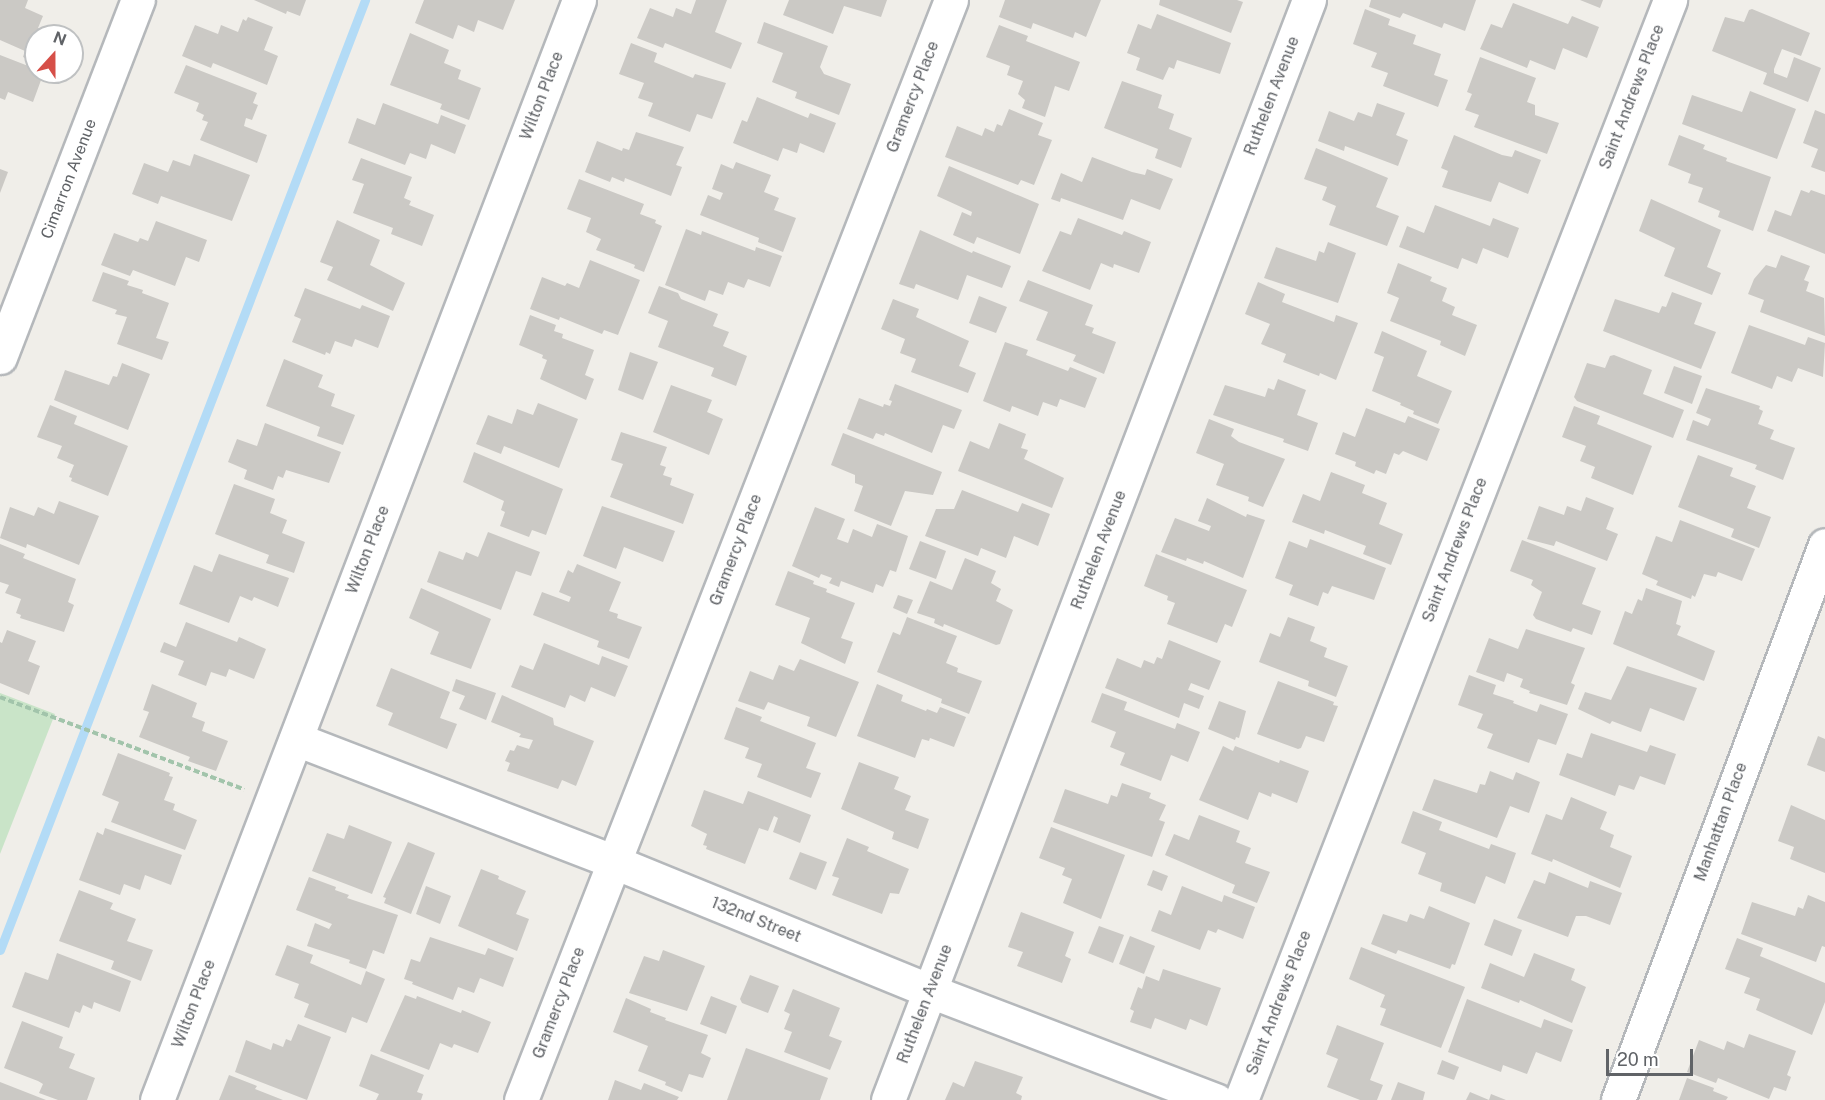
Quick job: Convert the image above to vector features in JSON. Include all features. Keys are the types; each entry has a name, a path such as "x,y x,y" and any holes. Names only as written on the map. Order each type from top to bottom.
{"street":[{"name":"Cimarron Avenue","path":"0,357 138,0"},
{"name":"Wilton Place","path":"157,1100 579,0"},
{"name":"Gramercy Place","path":"521,1100 951,0"},
{"name":"Ruthelen Avenue","path":"888,1100 1309,0"},
{"name":"Saint Andrews Place","path":"1241,1100 1670,0"},
{"name":"Manhattan Place","path":"1618,1100 1825,545"},
{"name":"132nd Street","path":"296,739 614,862 930,991 1216,1100"}],"path":[{"path":"0,697 273,800"}],"green space":[{"path":"0,693 55,714 0,854"}],"building":[{"path":"0,0 28,0 25,8 43,16 40,24 24,24 24,51 0,40"},
{"path":"254,0 306,0 300,16 287,11 286,14"},
{"path":"424,0 515,0 503,30 478,20 474,32 458,25 453,39 415,23"},
{"path":"696,0 727,0 715,32 742,43 731,69 665,43 663,48 637,38 650,8 673,17 676,8 691,14"},
{"path":"789,0 887,0 881,17 844,6 833,34 783,15"},
{"path":"1005,0 1101,0 1086,37 1075,32 1073,38 1033,23 1031,29 999,17"},
{"path":"1160,0 1237,0 1243,2 1231,33 1159,5"},
{"path":"1371,0 1476,0 1465,31 1444,23 1442,28 1403,13 1400,18 1369,7"},
{"path":"1580,0 1603,0 1600,8"},
{"path":"1513,3 1568,24 1572,16 1599,27 1587,58 1563,48 1555,70 1530,60 1527,68 1480,49 1491,24 1502,28"},
{"path":"1365,9 1390,19 1388,25 1416,35 1413,44 1441,54 1434,75 1448,80 1438,107 1383,86 1388,73 1371,67 1377,53 1353,44"},
{"path":"1752,9 1810,33 1801,56 1782,49 1774,69 1774,73 1787,78 1794,57 1821,68 1808,102 1763,84 1767,73 1712,51 1725,17 1744,22 1749,10"},
{"path":"1157,14 1231,43 1220,74 1177,60 1174,69 1169,67 1163,80 1136,70 1140,58 1127,53 1138,24 1151,29"},
{"path":"248,17 273,27 264,50 278,56 267,85 213,63 211,68 182,56 195,25 218,34 221,25 238,32 243,19 246,21"},
{"path":"764,22 828,46 820,67 824,74 851,84 839,115 795,98 797,92 772,82 783,53 757,43"},
{"path":"999,25 1028,36 1026,41 1080,62 1069,91 1055,86 1045,117 1022,108 1025,100 1018,94 1023,81 1007,75 1010,66 986,57"},
{"path":"410,33 449,50 444,63 461,70 458,79 481,88 469,120 440,109 442,104 390,85"},
{"path":"631,43 657,53 654,62 693,78 695,74 726,83 712,119 697,114 690,132 648,116 653,103 638,98 644,83 619,74"},
{"path":"0,55 24,64 24,84 40,84 33,102 8,92 5,100 0,98"},
{"path":"1480,57 1536,78 1527,102 1535,105 1535,115 1559,123 1547,154 1474,127 1479,115 1465,110 1472,94 1467,92"},
{"path":"186,65 257,93 253,103 258,105 252,120 246,118 244,126 267,135 257,163 200,140 208,122 202,120 204,115 196,111 199,103 174,93"},
{"path":"1122,81 1162,95 1158,108 1174,114 1169,129 1192,138 1181,168 1155,158 1158,149 1104,128"},
{"path":"1750,91 1796,109 1777,159 1682,124 1692,95 1742,112"},
{"path":"757,97 808,118 810,113 836,123 824,153 800,143 797,153 783,148 778,161 733,143 742,120 747,122"},
{"path":"383,103 438,124 441,115 466,125 455,154 431,144 426,159 410,153 405,165 348,143 357,118 375,125"},
{"path":"1377,103 1405,113 1396,135 1408,140 1398,166 1345,146 1344,151 1318,141 1329,111 1354,121 1358,112 1372,117"},
{"path":"1009,109 1043,123 1038,135 1052,140 1034,185 1021,180 1018,185 945,157 957,126 982,136 985,128 994,132 997,124 1002,126"},
{"path":"1815,110 1825,114 1825,172 1811,167 1818,149 1803,143"},
{"path":"636,132 684,147 676,165 682,167 671,196 625,178 624,182 612,177 610,182 585,172 597,141 622,151 623,148 629,150"},
{"path":"1454,135 1502,155 1512,157 1515,150 1541,160 1528,194 1499,182 1491,202 1442,187 1448,171 1441,168"},
{"path":"1679,135 1705,145 1703,149 1727,158 1726,161 1771,177 1753,231 1718,217 1720,211 1698,202 1703,188 1688,183 1691,174 1668,165"},
{"path":"1316,148 1388,178 1376,207 1399,216 1387,246 1329,225 1336,206 1322,200 1327,187 1304,179"},
{"path":"194,154 250,175 232,221 161,196 158,204 132,194 144,163 168,172 173,160 190,166"},
{"path":"1092,157 1132,172 1145,175 1147,169 1173,179 1160,210 1131,199 1123,220 1061,198 1060,202 1051,199 1061,173 1082,182"},
{"path":"361,158 412,177 404,198 411,201 409,205 434,215 422,246 391,234 393,228 353,213 364,184 352,180"},
{"path":"736,162 771,175 764,192 779,198 774,210 796,218 783,252 758,242 759,238 700,215 708,195 720,200 723,193 712,189 721,164 733,169"},
{"path":"949,166 1039,204 1020,254 977,237 974,244 953,235 962,212 971,216 972,212 937,196"},
{"path":"0,169 8,172 0,193"},
{"path":"579,179 644,204 640,214 656,220 655,223 662,226 644,272 634,268 635,265 596,250 601,239 586,232 591,218 567,209"},
{"path":"1801,190 1809,193 1811,190 1825,195 1825,254 1767,231 1775,210 1791,216"},
{"path":"1651,199 1721,230 1707,267 1721,273 1712,295 1664,276 1675,248 1639,231"},
{"path":"1435,205 1490,226 1493,218 1519,228 1508,258 1483,248 1477,264 1462,258 1458,269 1399,247 1407,226 1424,233"},
{"path":"1078,218 1122,235 1124,231 1151,242 1139,273 1114,264 1113,268 1101,263 1090,290 1042,271 1060,231 1071,235"},
{"path":"337,220 380,240 370,265 405,283 393,311 327,280 333,267 320,262"},
{"path":"156,221 207,240 199,262 186,257 175,286 133,270 130,276 101,265 114,233 138,242 140,238 148,241"},
{"path":"686,229 701,235 702,231 755,251 756,247 782,256 770,287 748,279 744,288 728,282 723,295 709,290 705,301 665,285"},
{"path":"920,230 972,253 973,251 1011,266 1002,288 967,275 958,300 916,284 914,289 899,284"},
{"path":"1328,242 1356,253 1338,303 1264,278 1276,247 1316,261 1319,251 1324,253"},
{"path":"1781,255 1810,266 1804,280 1809,282 1806,291 1824,298 1825,336 1760,312 1764,300 1748,294 1754,279 1766,265 1776,268"},
{"path":"590,260 640,280 618,335 604,330 602,334 560,317 559,320 530,309 542,277 565,286 567,283 579,288"},
{"path":"1398,263 1432,277 1430,281 1447,288 1442,301 1455,307 1452,315 1477,325 1465,356 1440,345 1441,341 1390,321 1399,298 1387,293"},
{"path":"103,272 129,281 127,285 169,303 156,338 169,342 162,360 117,344 127,317 115,314 117,310 92,301"},
{"path":"1028,280 1093,305 1085,325 1094,328 1092,333 1116,342 1104,374 1073,361 1076,355 1036,340 1048,312 1019,301"},
{"path":"1258,282 1285,294 1282,302 1334,322 1336,315 1358,323 1336,380 1283,362 1286,354 1261,344 1270,324 1245,314"},
{"path":"659,286 678,293 681,299 718,314 713,326 729,332 723,346 747,356 736,386 711,376 714,368 658,347 668,321 648,313"},
{"path":"305,288 360,309 362,305 390,316 378,348 355,339 352,347 335,341 330,354 326,352 325,355 292,342 301,319 294,316"},
{"path":"1672,292 1702,303 1694,324 1716,332 1701,369 1603,331 1615,299 1659,313 1662,306 1666,307"},
{"path":"979,296 1007,307 996,333 969,323"},
{"path":"893,299 919,309 916,317 969,341 959,366 976,373 968,393 911,372 916,359 900,353 905,339 881,329"},
{"path":"530,315 556,325 554,331 563,334 562,338 594,350 585,375 594,379 586,400 540,379 547,360 542,358 543,355 519,345"},
{"path":"1749,325 1805,345 1808,337 1825,343 1823,377 1798,368 1792,382 1777,376 1772,389 1731,373"},
{"path":"1382,331 1427,351 1417,376 1452,391 1438,424 1413,414 1414,411 1400,405 1401,403 1372,391 1384,357 1374,353"},
{"path":"1005,342 1028,350 1026,355 1068,371 1070,367 1097,378 1085,408 1060,399 1057,407 1043,402 1038,416 1012,406 1010,412 983,401"},
{"path":"630,352 658,362 643,400 618,390"},
{"path":"1614,355 1652,370 1643,394 1684,410 1673,438 1577,401 1574,397 1587,363 1605,368 1610,356"},
{"path":"284,359 323,375 318,387 335,394 331,406 355,415 343,445 317,436 320,427 266,406"},
{"path":"122,363 150,374 128,430 54,400 65,370 109,385 113,376 117,377"},
{"path":"1674,366 1702,376 1692,404 1664,393"},
{"path":"1278,379 1306,390 1297,415 1318,423 1308,451 1283,442 1284,439 1213,415 1225,385 1265,397 1268,388 1274,390"},
{"path":"895,384 962,410 954,429 943,425 932,453 885,433 884,436 876,433 873,439 847,429 859,398 883,407 884,404 890,406 892,401 889,400"},
{"path":"671,385 712,400 707,412 723,419 709,455 653,432"},
{"path":"1706,388 1760,406 1759,409 1763,411 1758,424 1774,430 1770,439 1795,448 1783,480 1755,469 1757,465 1686,440 1693,420 1708,426 1711,419 1696,413"},
{"path":"538,403 578,419 559,468 504,446 501,454 476,444 488,415 512,424 517,409 533,415"},
{"path":"50,405 77,416 74,424 128,446 108,496 71,481 72,478 69,477 74,465 57,458 62,446 37,437"},
{"path":"1574,406 1600,416 1597,424 1652,446 1633,495 1591,478 1595,467 1580,461 1586,446 1562,437"},
{"path":"1366,408 1405,423 1408,416 1440,429 1427,461 1403,451 1399,455 1394,453 1386,474 1376,470 1374,474 1355,466 1356,462 1335,454 1343,432 1355,437"},
{"path":"1209,419 1234,429 1231,436 1239,442 1285,459 1263,507 1248,501 1249,497 1216,485 1224,464 1196,453"},
{"path":"265,423 341,452 329,483 286,470 283,478 278,476 273,490 244,479 247,470 228,462 237,439 257,446"},
{"path":"999,423 1026,434 1021,448 1028,450 1024,459 1064,478 1052,508 958,471 970,441 989,449"},
{"path":"621,432 667,447 660,465 666,467 663,475 672,478 670,485 694,494 683,524 610,497 623,464 611,460"},
{"path":"843,433 942,472 933,495 905,491 891,526 854,511 863,486 855,483 855,475 831,465"},
{"path":"474,452 563,489 546,535 532,530 529,537 500,526 505,512 501,510 504,501 463,482"},
{"path":"1698,455 1733,468 1730,476 1756,486 1747,508 1771,517 1759,548 1731,537 1734,529 1678,507"},
{"path":"1331,472 1365,485 1362,493 1387,503 1379,524 1403,534 1391,565 1363,554 1366,546 1325,530 1324,534 1292,522 1303,494 1320,501"},
{"path":"234,484 275,499 270,513 287,520 282,533 305,542 294,573 266,563 269,555 215,534"},
{"path":"962,490 1018,512 1022,503 1050,514 1038,546 1014,536 1006,558 981,548 978,556 925,536 936,509 954,509"},
{"path":"1586,497 1614,508 1606,529 1618,534 1607,561 1556,541 1554,546 1527,539 1539,506 1564,515 1567,506 1581,511"},
{"path":"1207,498 1246,517 1247,514 1265,520 1243,578 1204,561 1203,564 1187,558 1186,561 1161,552 1175,518 1209,531 1211,526 1198,521"},
{"path":"59,501 99,516 79,565 27,544 26,548 0,538 10,507 34,516 38,507 54,514"},
{"path":"602,506 675,531 663,562 624,547 616,569 583,556"},
{"path":"815,507 845,519 837,539 848,543 853,529 872,537 877,524 908,536 896,572 890,570 883,587 876,584 873,593 841,581 839,587 829,583 832,578 821,574 819,578 792,566"},
{"path":"1680,520 1755,549 1742,581 1718,572 1716,577 1704,574 1695,597 1692,595 1691,599 1656,585 1658,581 1642,574 1656,536 1672,542"},
{"path":"488,532 540,552 531,576 516,571 501,610 427,582 439,551 463,560 466,552 478,557"},
{"path":"1310,539 1386,568 1374,600 1332,586 1328,594 1323,592 1318,606 1289,595 1293,585 1275,578 1289,541 1307,548"},
{"path":"1522,540 1596,568 1582,604 1601,611 1592,635 1573,628 1571,632 1536,619 1533,615 1542,592 1531,585 1533,580 1510,571"},
{"path":"920,541 946,551 936,579 909,569"},
{"path":"0,544 25,554 23,558 76,579 68,602 74,605 64,632 20,618 21,615 16,613 21,599 5,593 9,585 0,582"},
{"path":"219,554 289,578 278,607 254,597 252,601 240,596 229,623 179,604 194,565 212,572"},
{"path":"1156,554 1247,590 1232,627 1225,624 1217,643 1167,624 1175,603 1167,600 1168,596 1144,586"},
{"path":"965,558 996,571 991,583 1001,589 996,601 1013,610 1000,644 996,645 944,624 943,627 934,623 935,619 917,613 930,581 952,590"},
{"path":"577,564 621,582 609,611 618,614 617,618 642,627 629,659 597,647 599,641 533,615 542,592 569,602 571,597 559,592 568,570 573,573"},
{"path":"788,571 814,581 813,584 827,589 826,592 855,603 841,638 853,642 845,664 801,643 810,618 775,605"},
{"path":"421,588 491,619 471,669 430,654 439,632 409,618"},
{"path":"1646,588 1682,601 1676,624 1681,626 1677,635 1715,651 1704,681 1613,644 1625,611 1632,614 1638,599 1642,601"},
{"path":"898,595 913,600 907,614 893,608"},
{"path":"907,617 957,636 946,663 958,668 957,672 982,681 969,714 941,703 942,699 877,672 893,632 900,635"},
{"path":"1288,617 1315,627 1310,641 1327,648 1324,657 1348,666 1336,697 1308,686 1309,681 1259,662 1270,633 1280,637"},
{"path":"186,622 237,642 239,637 266,649 254,679 229,669 226,677 211,672 206,686 178,675 184,661 160,652 164,642 176,647"},
{"path":"1526,629 1585,648 1571,683 1575,685 1567,705 1529,693 1530,691 1520,687 1523,679 1507,673 1504,682 1476,672 1489,638 1518,649"},
{"path":"7,630 36,641 28,661 40,666 29,695 0,683 0,642 2,643"},
{"path":"1169,640 1221,661 1209,690 1191,683 1188,690 1204,696 1199,709 1184,703 1179,718 1105,688 1117,658 1141,668 1144,660 1154,664 1157,657 1162,659"},
{"path":"544,643 599,665 602,656 628,666 615,697 591,687 585,702 570,695 565,708 511,687 520,665 533,670"},
{"path":"800,659 859,682 836,737 807,726 810,717 768,702 764,710 738,701 750,671 773,680 779,665 794,671"},
{"path":"1627,666 1697,688 1684,721 1650,708 1641,732 1612,721 1610,724 1578,709 1585,692 1611,700"},
{"path":"391,668 450,692 440,718 457,724 447,749 388,725 393,713 376,706"},
{"path":"1469,675 1496,685 1493,694 1514,701 1513,703 1537,712 1540,704 1568,714 1556,745 1538,739 1529,763 1487,748 1493,734 1477,728 1483,714 1458,705"},
{"path":"456,679 496,693 486,720 459,709 465,696 452,691"},
{"path":"1278,681 1334,702 1333,705 1338,706 1324,742 1306,736 1301,748 1298,749 1257,734"},
{"path":"152,684 197,703 192,717 205,722 202,731 228,741 216,771 188,761 190,757 139,737 149,712 143,710"},
{"path":"877,684 903,695 901,701 926,711 927,709 937,713 940,707 966,717 954,747 930,738 929,741 922,739 915,758 857,736"},
{"path":"1102,693 1127,702 1124,710 1175,729 1177,723 1200,732 1188,762 1171,755 1161,781 1120,765 1125,753 1110,747 1116,732 1091,722"},
{"path":"502,695 553,718 554,725 594,741 576,786 562,780 558,789 507,771 510,763 505,761 510,750 514,751 517,745 529,749 533,740 519,737 521,734 491,722"},
{"path":"1219,701 1246,711 1239,738 1236,737 1235,740 1208,729"},
{"path":"736,707 762,717 760,721 816,743 806,768 821,773 811,798 757,777 762,764 745,758 749,748 724,739"},
{"path":"1591,733 1647,752 1650,745 1676,754 1665,785 1640,776 1634,790 1619,785 1615,796 1559,775 1567,753 1582,758"},
{"path":"1818,736 1825,739 1825,772 1807,765"},
{"path":"1223,746 1233,751 1235,746 1279,763 1280,760 1309,771 1297,803 1272,793 1271,797 1259,792 1248,820 1199,800"},
{"path":"118,753 170,773 169,776 173,777 164,800 175,804 173,810 197,820 185,850 111,822 119,802 102,795"},
{"path":"859,762 899,777 894,789 911,796 905,810 929,819 918,849 892,839 894,832 841,809"},
{"path":"1490,771 1513,780 1516,772 1540,782 1529,813 1510,806 1497,838 1422,810 1434,779 1477,793 1480,784 1485,785"},
{"path":"1122,783 1151,793 1149,798 1166,805 1159,820 1165,822 1152,857 1053,822 1065,789 1108,804 1111,795 1117,797"},
{"path":"704,790 743,804 748,791 811,815 800,843 773,832 778,818 774,816 768,831 759,828 745,864 706,849 707,846 703,845 707,834 691,826"},
{"path":"1571,797 1607,812 1600,829 1614,835 1610,847 1632,856 1620,888 1553,859 1552,862 1531,854 1546,814 1562,820"},
{"path":"1791,805 1825,820 1825,873 1790,859 1794,847 1778,841"},
{"path":"1413,811 1442,822 1439,830 1489,849 1491,844 1516,853 1505,884 1486,876 1475,904 1440,891 1442,883 1418,874 1426,853 1401,843"},
{"path":"1199,815 1240,831 1236,842 1251,848 1245,863 1270,872 1257,903 1232,893 1235,885 1165,855 1174,834 1189,840"},
{"path":"349,825 392,842 372,894 312,871 327,833 344,839"},
{"path":"1051,827 1125,855 1101,919 1063,903 1072,879 1062,875 1065,868 1039,858"},
{"path":"105,828 182,855 171,885 145,875 140,890 124,884 120,895 79,880 97,832 103,835"},
{"path":"847,838 869,847 867,851 909,869 899,894 890,893 882,914 832,895 839,878 832,876"},
{"path":"408,842 435,853 411,914 384,903 386,898 383,897"},
{"path":"800,852 827,862 816,890 789,879"},
{"path":"481,869 526,891 516,914 529,919 517,951 458,926"},
{"path":"1153,870 1168,876 1162,891 1147,885"},
{"path":"1549,872 1588,888 1590,881 1622,893 1610,925 1586,916 1576,916 1568,937 1517,918 1534,880 1545,884"},
{"path":"309,877 336,887 335,890 349,895 347,898 398,915 384,954 373,950 366,969 349,963 350,960 307,946 315,923 329,929 332,924 296,910"},
{"path":"426,886 451,896 440,924 416,914"},
{"path":"1182,886 1222,902 1224,895 1255,907 1243,939 1218,929 1216,933 1208,930 1200,950 1151,931 1159,910 1171,915"},
{"path":"79,890 113,903 110,909 136,919 127,941 153,950 141,981 111,969 114,961 59,941"},
{"path":"1808,895 1825,902 1825,947 1822,946 1816,962 1741,934 1752,902 1795,916 1798,907 1803,909"},
{"path":"1429,906 1470,923 1455,965 1452,964 1450,969 1398,950 1396,954 1371,944 1383,914 1407,922 1410,914 1424,919"},
{"path":"1021,912 1074,932 1065,956 1071,959 1062,983 1017,966 1023,952 1008,947"},
{"path":"1494,919 1522,930 1512,956 1484,945"},
{"path":"1099,926 1124,935 1113,963 1088,953"},
{"path":"1130,936 1155,946 1144,974 1119,964"},
{"path":"430,937 485,955 488,948 514,958 503,987 480,978 474,993 458,987 453,1000 404,979 411,959 420,962"},
{"path":"1737,938 1763,948 1760,956 1825,983 1825,1002 1812,1035 1756,1010 1760,999 1744,993 1750,978 1725,969"},
{"path":"287,945 313,955 310,963 361,985 366,971 385,979 367,1023 352,1017 346,1033 304,1017 309,1004 294,998 299,984 275,975"},
{"path":"1361,947 1465,987 1441,1048 1380,1025 1386,1009 1380,1007 1385,995 1349,979"},
{"path":"663,950 705,966 687,1011 629,993 644,956 659,961"},
{"path":"57,953 131,981 120,1012 94,1002 92,1009 83,1005 80,1013 75,1011 69,1028 12,1007 25,972 48,980"},
{"path":"1534,953 1575,969 1571,980 1586,987 1572,1023 1520,1000 1519,1003 1481,988 1490,963 1524,977"},
{"path":"1163,969 1221,988 1207,1026 1190,1019 1186,1030 1155,1018 1151,1029 1130,1022 1134,1011 1130,1009 1138,987 1142,989 1146,976 1159,981"},
{"path":"750,975 779,986 768,1013 742,1003 740,999"},
{"path":"793,989 840,1008 829,1036 842,1041 830,1070 784,1052 792,1032 784,1029 790,1014 784,1011"},
{"path":"405,995 416,999 417,996 461,1013 462,1010 491,1022 478,1053 454,1044 452,1048 440,1043 429,1070 380,1051"},
{"path":"711,996 737,1006 726,1034 700,1024"},
{"path":"626,998 651,1009 650,1012 666,1018 665,1020 708,1035 701,1053 711,1058 703,1078 689,1074 682,1092 665,1085 666,1082 638,1071 648,1046 613,1032"},
{"path":"1467,999 1541,1028 1544,1019 1573,1030 1561,1062 1536,1052 1527,1074 1503,1065 1501,1072 1448,1052"},
{"path":"22,1021 63,1037 59,1048 75,1054 69,1068 95,1078 87,1100 58,1100 39,1093 43,1084 4,1068"},
{"path":"298,1024 331,1037 307,1100 235,1072 246,1040 271,1050 273,1043 283,1047 286,1039 291,1041"},
{"path":"1337,1025 1384,1043 1370,1080 1383,1085 1377,1100 1360,1100 1327,1087 1338,1059 1326,1054"},
{"path":"1749,1034 1796,1051 1787,1075 1791,1077 1786,1091 1774,1087 1769,1099 1718,1078 1716,1083 1687,1072 1699,1040 1724,1050 1727,1041 1744,1048"},
{"path":"746,1048 828,1078 820,1100 727,1100"},
{"path":"371,1054 424,1075 417,1092 423,1094 421,1100 376,1100 379,1094 359,1086"},
{"path":"1442,1060 1459,1067 1454,1080 1437,1074"},
{"path":"975,1061 1023,1077 1016,1093 1022,1096 1021,1100 945,1100 953,1082 964,1087"},
{"path":"229,1075 257,1086 255,1089 283,1100 219,1100"},
{"path":"1687,1078 1714,1088 1713,1091 1728,1097 1726,1100 1679,1100"},
{"path":"615,1080 641,1090 644,1083 679,1097 677,1100 608,1100"},
{"path":"0,1082 46,1100 0,1100"},
{"path":"1398,1082 1425,1092 1423,1100 1391,1100"},
{"path":"1470,1092 1489,1100 1466,1100"},
{"path":"1491,1094 1506,1100 1489,1100"}],"waterway":[{"path":"0,950 365,0"}]}
